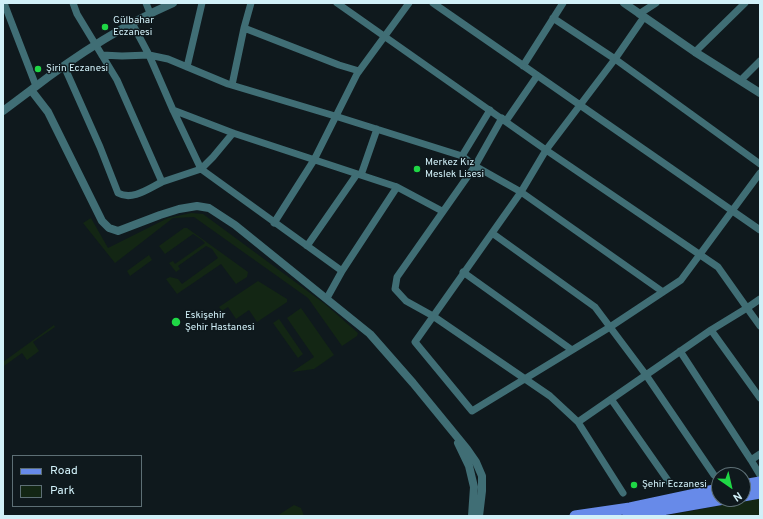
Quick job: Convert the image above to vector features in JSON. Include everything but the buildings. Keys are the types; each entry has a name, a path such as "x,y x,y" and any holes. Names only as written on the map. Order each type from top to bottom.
{"main road":[{"path":"575,516 630,508 711,491"},
{"path":"628,516 711,501"}],"street":[{"path":"4,3 34,88 48,112 102,221 108,228 118,231 179,209 198,206 210,208 235,225 327,298 374,338 413,383 459,444 469,466 474,487 472,516"},
{"path":"73,3 77,14 117,80 162,182"},
{"path":"146,3 150,13"},
{"path":"3,111 64,66 96,45 150,13 173,3"},
{"path":"187,67 202,3"},
{"path":"232,85 251,3"},
{"path":"337,3 546,150 718,267 760,326"},
{"path":"274,223 314,160 359,71 383,36 409,3"},
{"path":"433,3 760,230"},
{"path":"523,66 563,3"},
{"path":"624,3 695,52 760,93"},
{"path":"656,3 641,15 614,59 546,150 520,192 415,342 472,411 610,327 681,280 760,172"},
{"path":"695,52 745,3"},
{"path":"554,18 614,59 760,164"},
{"path":"132,23 150,55 173,110 201,169 342,271"},
{"path":"244,28 339,65 359,71"},
{"path":"102,55 150,55 168,59 232,85 462,156 475,166 520,192 663,292"},
{"path":"741,80 760,61"},
{"path":"64,66 100,147 118,193 124,197 134,196 162,182 201,169 233,133"},
{"path":"537,76 504,120 475,166 397,277 395,289 406,301 433,316 550,396 578,422 623,493"},
{"path":"173,110 233,133 398,187 442,211"},
{"path":"462,156 490,110"},
{"path":"306,246 359,175 377,129"},
{"path":"327,298 342,271 398,187"},
{"path":"492,233 595,307 646,374 711,471"},
{"path":"464,272 572,350"},
{"path":"578,422 711,330 760,299"},
{"path":"711,330 760,398"},
{"path":"680,352 760,475"},
{"path":"611,399 669,482"},
{"path":"445,424 467,449 476,462 482,476 479,516"},
{"path":"751,460 760,454"}],"green space":[{"path":"191,213 203,214 325,304 358,333 357,336 342,346 308,298 194,217 173,218 115,263 83,223 91,218 108,248 168,218"},
{"path":"184,228 187,228 248,272 247,277 236,284 221,264 177,294 166,279 170,277 178,279 182,284 218,258 212,249 206,246 178,266 180,269 176,272 169,263 173,261 175,264 205,243 193,234 165,254 159,246"},
{"path":"149,255 152,260 130,276 127,271"},
{"path":"258,281 287,299 287,302 257,322 249,310 236,319 228,307 222,311 219,307"},
{"path":"301,308 334,355 314,369 292,372 314,357 287,318"},
{"path":"279,319 303,354 298,358 273,323"},
{"path":"54,325 55,327 33,342 39,351 27,360 22,353 4,366 3,362"},
{"path":"760,498 760,516 665,516 712,507 751,507 751,500"},
{"path":"294,505 301,508 304,516 277,516"}],"place":[{"name":"Gülbahar Eczanesi","path":"105,27"},
{"name":"Şirin Eczanesi","path":"38,69"},
{"name":"Merkez Kız Meslek Lisesi","path":"417,169"},
{"name":"Eskişehir Şehir Hastanesi","path":"176,322"},
{"name":"Şehir Eczanesi","path":"634,485"}]}
